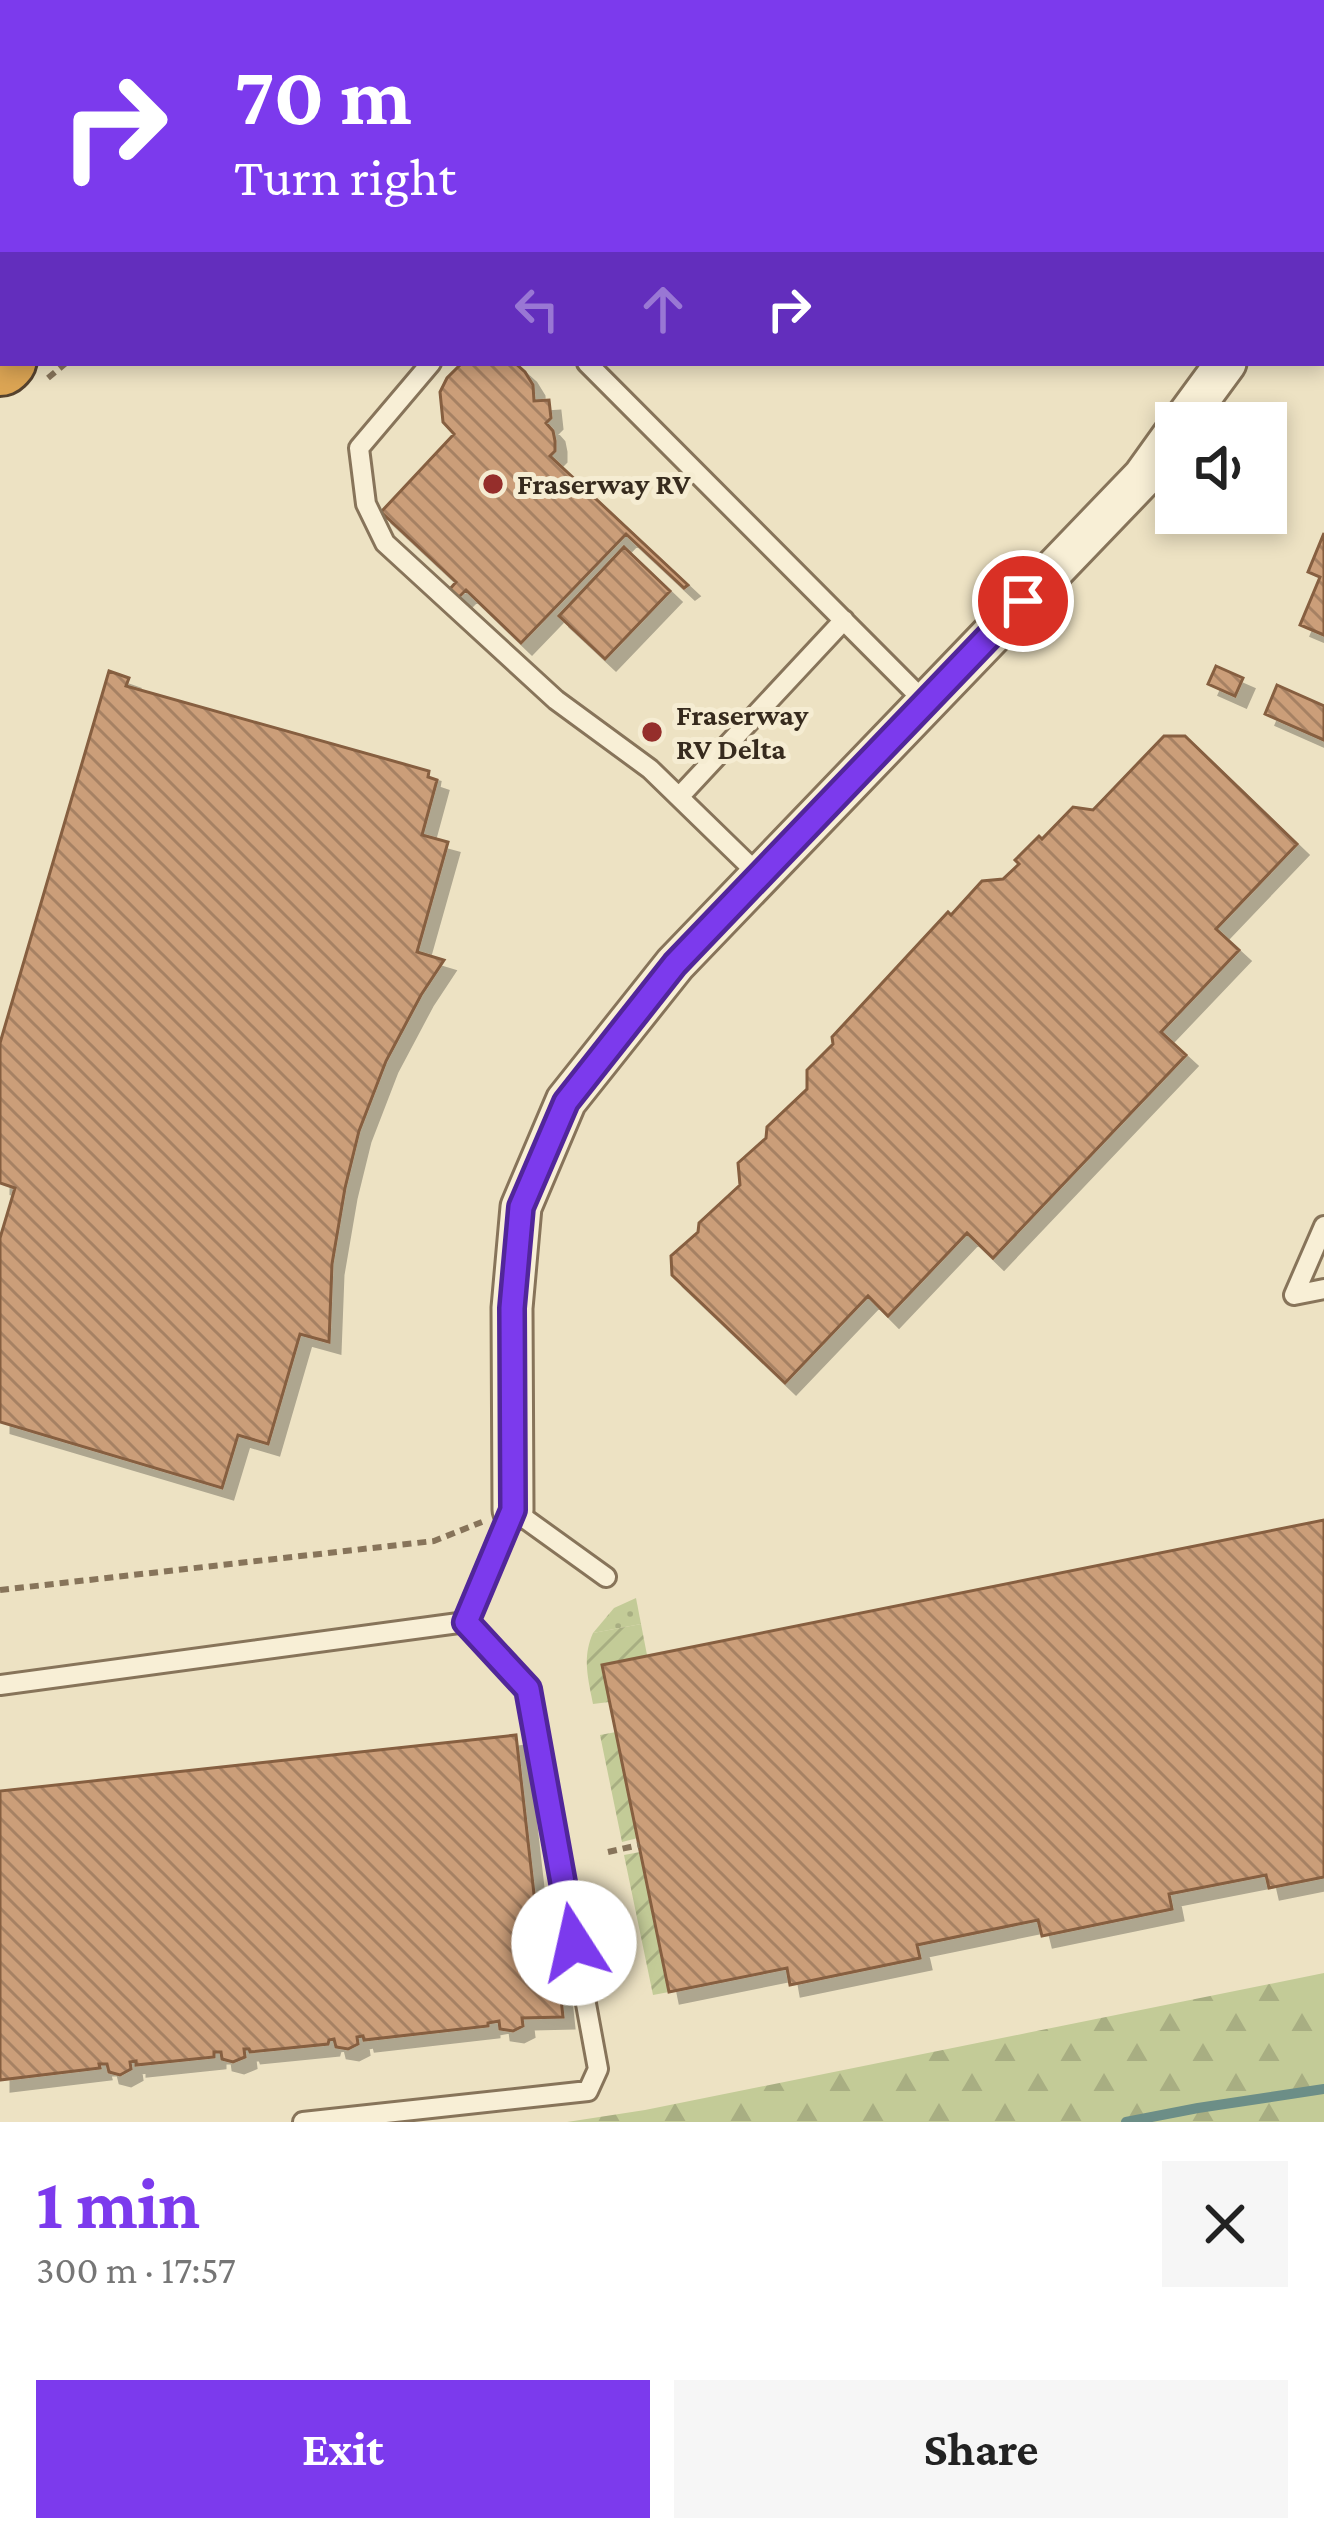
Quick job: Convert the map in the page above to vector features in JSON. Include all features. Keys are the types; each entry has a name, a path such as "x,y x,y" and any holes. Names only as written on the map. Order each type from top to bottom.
{"street":[{"path":"1197,402 1224,366"},
{"path":"513,1510 512,1308 521,1207 566,1102 675,964 1155,460"}],"lane":[{"path":"428,366 358,448 366,504 385,543 556,700 650,769 760,876"},
{"path":"590,366 926,703"},
{"path":"679,797 844,620"},
{"path":"1324,1226 1294,1295 1324,1289"},
{"path":"466,1622 513,1510 606,1577"},
{"path":"0,1685 466,1622"},
{"path":"303,2122 588,2091 598,2069 528,1689 466,1622"}],"path":[{"path":"0,1590 434,1541 513,1510"},
{"path":"608,1852 639,1845"}],"green space":[{"path":"636,1598 641,1624 593,1633 614,1608"},
{"path":"641,1624 647,1655 603,1665 609,1702 593,1704 587,1660 593,1633"},
{"path":"616,1732 638,1838 622,1842 600,1735"},
{"path":"640,1852 669,1992 653,1995 624,1855"},
{"path":"1324,1973 1324,2122 567,2122 645,2110"}],"building":[{"name":"Fraserway RV","path":"459,366 518,366 533,385 534,401 549,400 551,418 546,423 555,441 550,456 688,585 684,588 626,534 521,643 466,590 458,598 449,590 456,582 381,512 454,434 443,422 440,392"},
{"path":"1324,533 1324,635 1300,625 1320,577 1308,572"},
{"path":"624,547 670,591 605,659 559,616"},
{"path":"1216,666 1243,678 1235,696 1208,684"},
{"path":"109,671 129,678 126,686 429,771 428,777 437,780 422,835 448,842 417,952 444,960 386,1061 359,1131 332,1264 329,1342 300,1334 268,1444 238,1435 222,1488 0,1422 0,1238 15,1188 0,1183 0,1043"},
{"path":"1277,685 1324,706 1324,740 1265,714"},
{"path":"1164,736 1185,736 1297,844 1216,929 1239,950 1161,1032 1186,1055 993,1258 967,1233 888,1316 868,1296 785,1383 672,1275 671,1256 740,1185 738,1163 807,1089 807,1070 833,1044 832,1037 948,912 951,915 982,881 1003,879 1019,864 1015,860 1073,807 1093,810"},
{"path":"1324,1520 1324,1877 1269,1888 1266,1875 1169,1894 1172,1909 1042,1936 1038,1920 917,1945 920,1958 790,1985 787,1968 669,1992 602,1665"},
{"path":"516,1735 535,1903 547,1902 548,1917 552,1916 563,2017 522,2018 523,2026 513,2031 500,2029 499,2021 364,2040 363,2036 348,2049 336,2047 334,2039 328,2044 244,2049 245,2057 233,2062 222,2059 221,2052 214,2052 214,2057 136,2065 136,2061 120,2075 109,2072 107,2064 99,2064 100,2068 0,2080 0,1791"}],"waterway":[{"path":"1126,2122 1324,2089"}],"place":[{"name":"Fraserway RV","path":"493,484"},
{"name":"Fraserway RV Delta","path":"652,732"}],"route":[{"path":"574,1943 528,1689 466,1622 513,1510 512,1308 521,1207 566,1102 675,964 1023,601"}]}
